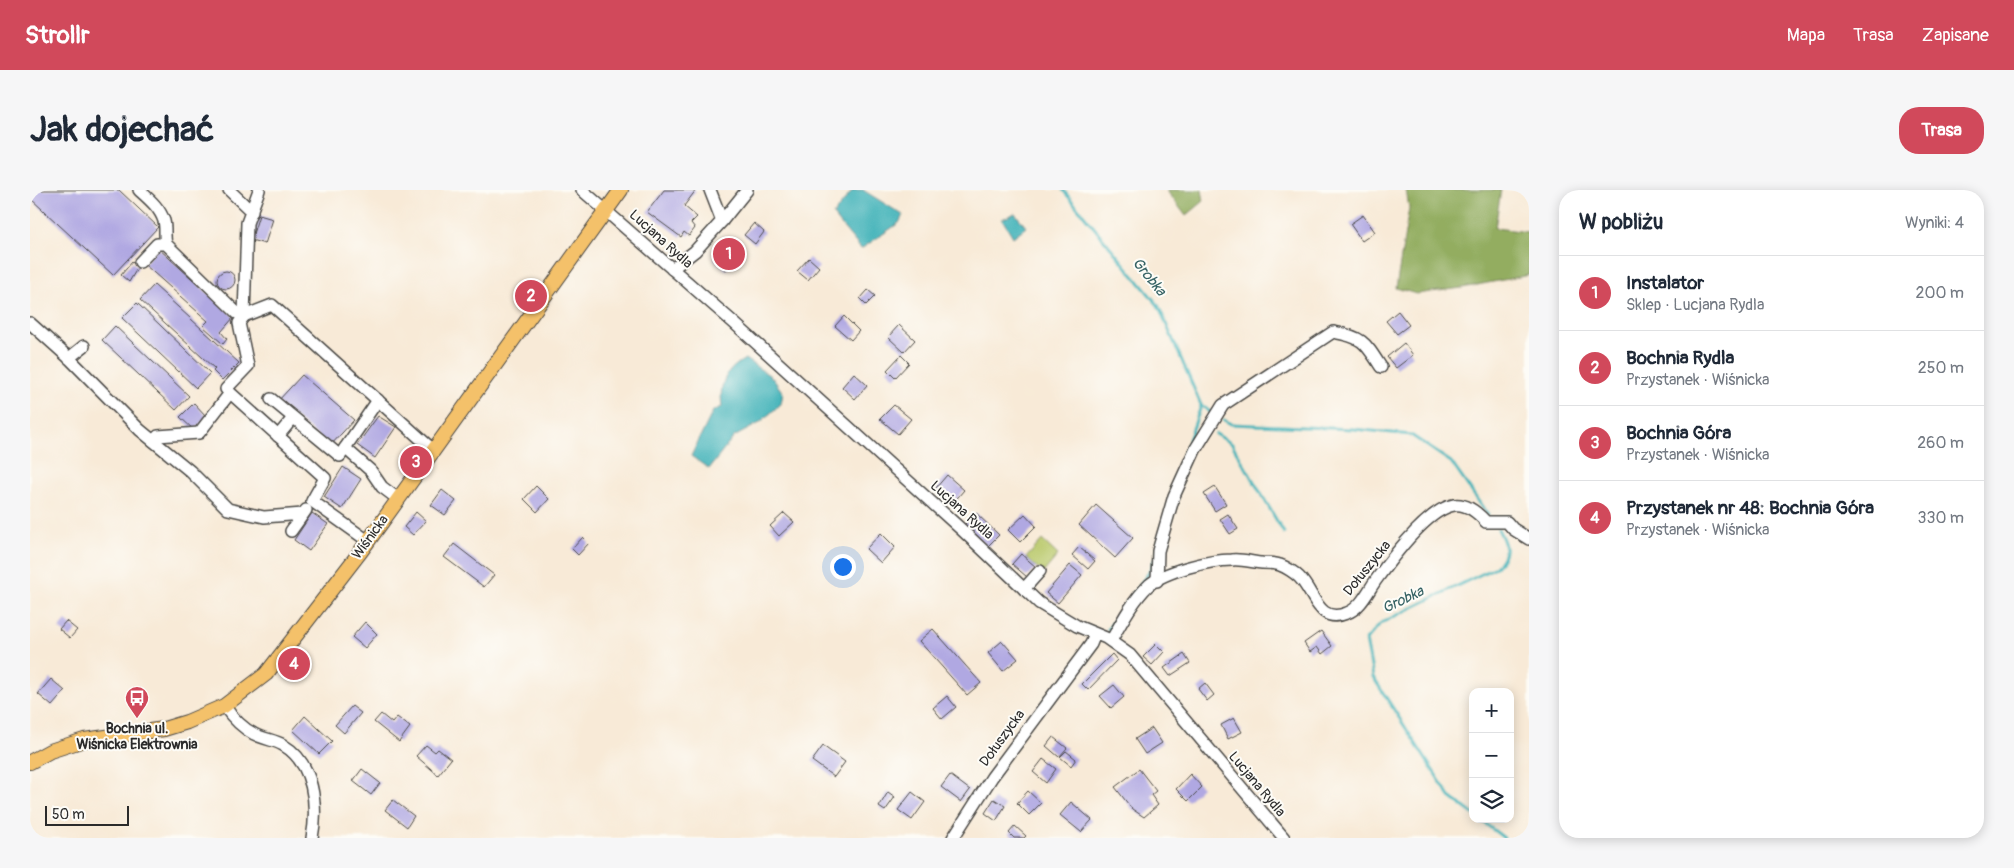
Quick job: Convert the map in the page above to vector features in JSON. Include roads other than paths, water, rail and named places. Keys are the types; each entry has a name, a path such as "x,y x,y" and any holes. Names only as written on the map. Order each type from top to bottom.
{"main road":[{"name":"Wiśnicka","path":"30,762 50,751 84,740 164,729 187,722 224,706 266,674 368,541 622,190"}],"street":[{"path":"139,190 154,202 164,222 163,233 166,244 237,313 244,316"},
{"path":"228,190 252,212"},
{"path":"244,316 247,223 259,190"},
{"name":"Lucjana Rydla","path":"582,190 962,530 1039,603 1077,626 1111,642 1130,655 1284,838"},
{"path":"710,190 722,221"},
{"path":"672,269 696,251 747,190"},
{"path":"140,262 157,244 166,244"},
{"path":"291,531 325,478 226,389 248,366 239,323 244,316 272,305 433,450"},
{"path":"30,323 69,358 154,441 190,471 228,509 264,517 303,514"},
{"path":"1157,581 1158,551 1174,496 1195,450 1223,406 1333,332 1356,336 1368,347 1381,367"},
{"path":"69,358 84,346"},
{"path":"154,441 158,436 199,433 230,392"},
{"path":"271,399 340,456 378,400"},
{"path":"278,436 293,418"},
{"path":"345,448 371,470 382,487 398,499"},
{"path":"312,501 368,541"},
{"name":"Dołuszycka","path":"1111,642 1135,602 1150,585 1192,567 1230,559 1279,564 1299,576 1310,592 1316,606 1326,615 1337,616 1349,613 1362,602 1377,579 1420,527 1438,511 1454,504 1467,506 1476,511 1486,522 1507,522 1513,529 1529,539"},
{"path":"1024,589 1040,570"},
{"name":"Dołuszycka","path":"953,838 992,777 1091,644 1095,634"},
{"path":"224,706 241,726 253,734 282,744 295,754 304,766 312,789 312,838"}],"water":[{"path":"853,190 863,190 903,215 899,223 861,249 833,215"},
{"path":"1015,213 1026,227 1013,237 1002,219"},
{"path":"745,359 772,377 783,393 781,404 758,424 734,437 709,469 691,456 713,411 722,407 721,392 724,379 732,368"}],"waterway":[{"name":"Grobka","path":"1063,190 1158,305 1201,405 1214,415"},
{"path":"1175,480 1201,406"},
{"name":"Grobka","path":"1224,420 1231,424 1354,429 1411,435 1451,462 1488,515"},
{"path":"1216,434 1232,444 1284,533"},
{"name":"Grobka","path":"1469,811 1450,797 1373,677 1366,640 1381,623 1496,567 1505,553 1505,545 1498,529"},
{"path":"1132,596 1150,571 1153,561"},
{"path":"1108,629 1128,601"},
{"name":"Grobka","path":"1484,823 1504,838"}],"place":[{"name":"Instalator","path":"729,254"},
{"name":"Bochnia Rydla","path":"531,296"},
{"name":"Bochnia Góra","path":"416,462"},
{"name":"Przystanek nr 48: Bochnia Góra","path":"294,664"},
{"name":"Bochnia ul. Wiśnicka Elektrownia","path":"137,719"}]}
